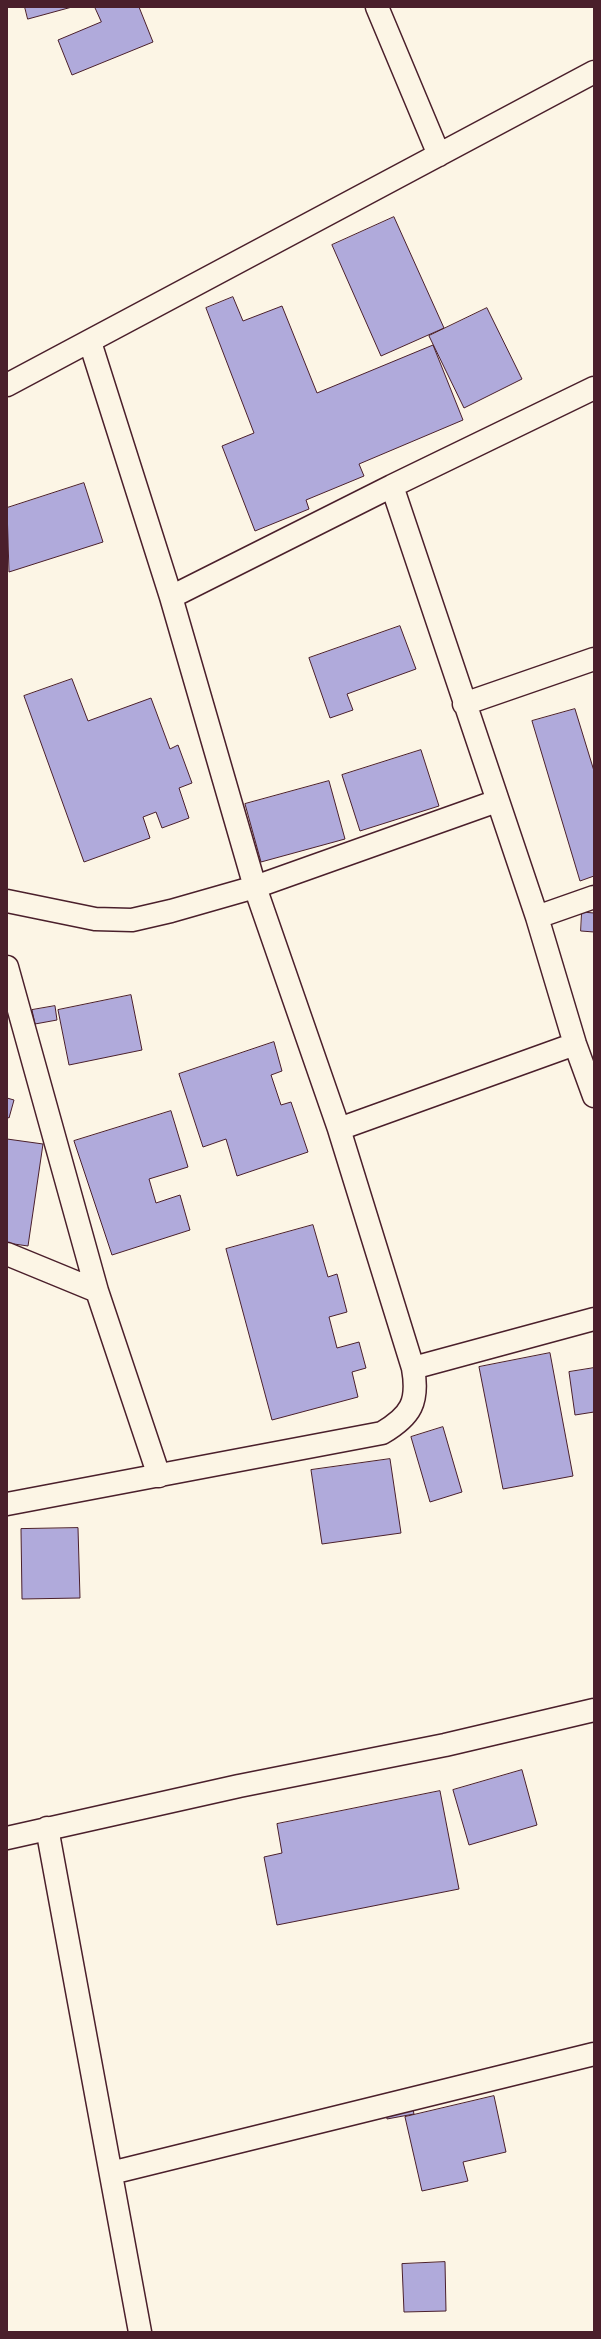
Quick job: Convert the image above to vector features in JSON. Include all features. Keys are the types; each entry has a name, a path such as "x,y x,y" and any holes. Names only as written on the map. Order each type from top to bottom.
{"street":[{"path":"377,7 439,155"},
{"path":"7,385 594,72"},
{"path":"7,1504 382,1433 399,1423 414,1403 416,1385 413,1368 339,1129 255,887 170,597 90,342"},
{"path":"170,597 392,486 594,388"},
{"path":"392,486 464,704 537,917 575,1044 594,1096"},
{"path":"464,704 594,660"},
{"path":"7,901 95,920 132,920 171,911 255,887 497,801"},
{"path":"537,917 594,897"},
{"path":"7,967 97,1291 159,1476"},
{"path":"339,1129 575,1044"},
{"path":"7,1254 97,1291"},
{"path":"413,1368 594,1319"},
{"path":"7,1838 47,1828 445,1745 594,1710"},
{"path":"47,1828 140,2332"},
{"path":"111,2173 594,2054"}],"building":[{"path":"25,7 72,7 28,19"},
{"path":"95,7 139,7 153,42 72,75 58,40 101,22"},
{"path":"394,217 444,328 381,356 332,245"},
{"path":"233,297 243,321 282,306 317,393 433,345 463,420 359,464 364,476 306,500 309,509 255,531 222,446 254,433 206,308"},
{"path":"487,308 522,379 464,408 429,336"},
{"path":"84,483 103,542 9,572 7,508"},
{"path":"400,626 416,669 347,694 353,710 330,718 309,658"},
{"path":"72,679 88,721 151,698 170,749 178,745 192,783 179,788 189,818 162,828 156,812 143,817 150,838 84,862 24,696"},
{"path":"575,709 594,771 594,876 580,881 532,721"},
{"path":"421,750 439,806 360,831 342,775"},
{"path":"329,781 345,839 261,862 245,804"},
{"path":"582,912 594,913 594,932 581,931"},
{"path":"131,995 142,1050 69,1065 58,1010"},
{"path":"55,1006 57,1020 35,1024 32,1010"},
{"path":"274,1042 282,1071 271,1075 281,1105 291,1102 308,1152 237,1176 226,1139 203,1147 179,1074"},
{"path":"7,1098 14,1100 9,1118 7,1117"},
{"path":"171,1111 188,1167 149,1179 156,1203 180,1195 190,1230 112,1255 74,1141"},
{"path":"7,1139 43,1144 28,1246 7,1243"},
{"path":"313,1225 328,1277 337,1274 347,1312 329,1317 337,1348 359,1342 366,1368 352,1372 358,1397 272,1420 226,1249"},
{"path":"550,1353 573,1476 503,1489 479,1367"},
{"path":"594,1368 594,1412 575,1415 569,1372"},
{"path":"443,1427 462,1492 430,1502 411,1437"},
{"path":"390,1459 401,1533 322,1544 311,1470"},
{"path":"78,1528 80,1598 22,1599 21,1529"},
{"path":"522,1770 537,1825 469,1845 453,1790"},
{"path":"440,1791 459,1889 277,1925 264,1857 282,1853 277,1824"},
{"path":"410,2096 414,2114 387,2119 384,2101"},
{"path":"494,2096 506,2152 463,2162 468,2181 422,2191 405,2117"},
{"path":"445,2262 446,2311 404,2312 402,2264"}]}
